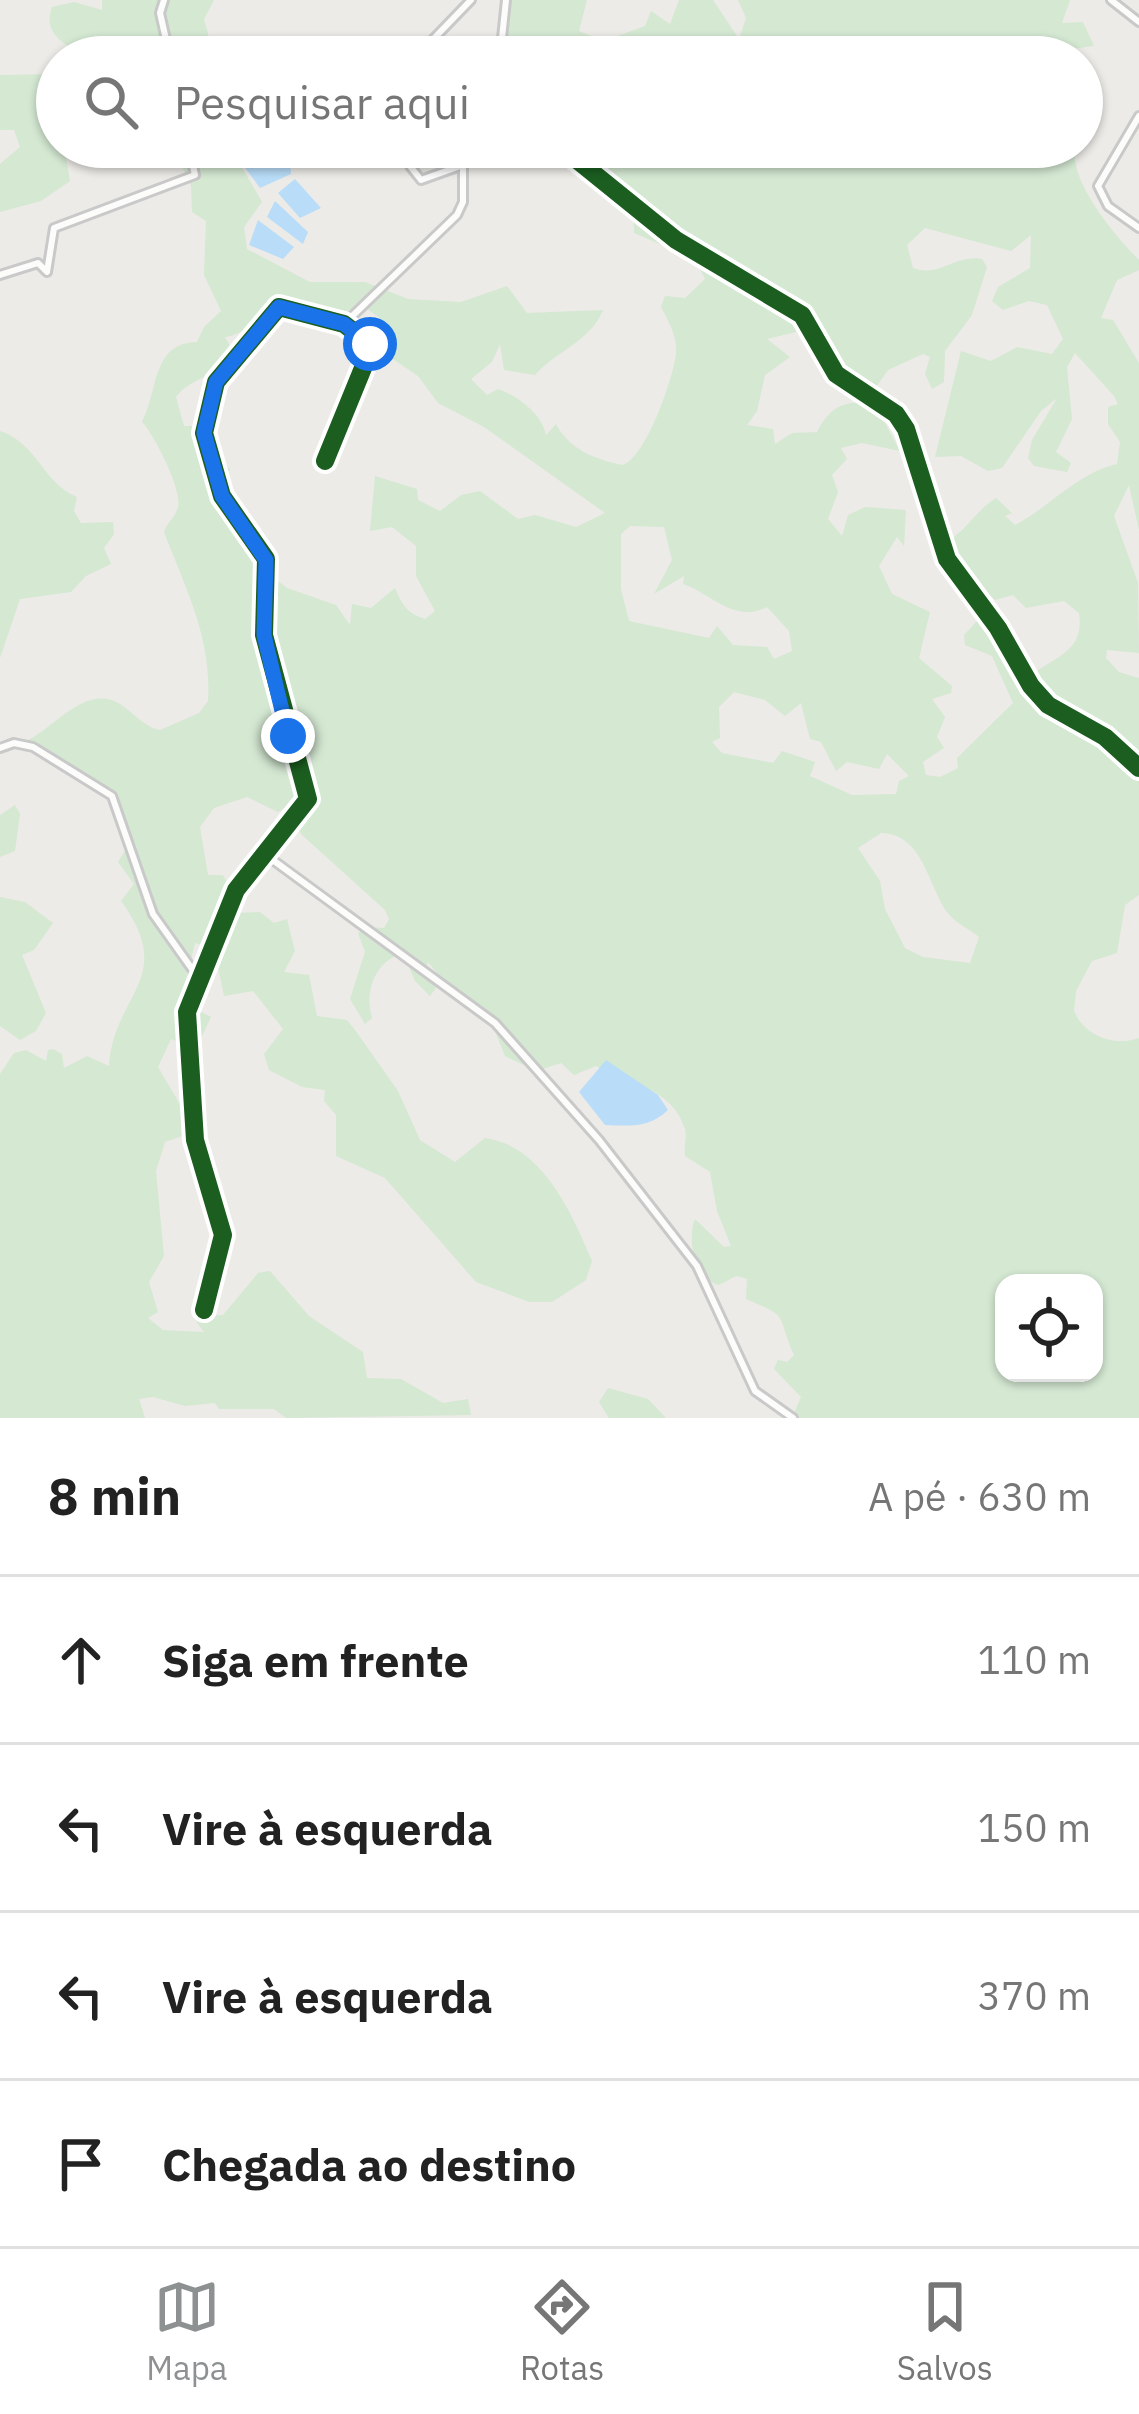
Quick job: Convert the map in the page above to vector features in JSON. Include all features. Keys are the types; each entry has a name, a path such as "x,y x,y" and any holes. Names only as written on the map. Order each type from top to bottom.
{"street":[{"path":"164,0 160,13 165,36"},
{"path":"436,36 471,0"},
{"path":"502,36 506,0"},
{"path":"1111,0 1139,22"},
{"path":"1139,116 1098,186 1108,206 1139,228"},
{"path":"0,275 38,263 47,272 55,228 195,175 194,168"},
{"path":"412,168 421,180 455,168"},
{"path":"344,324 448,225 463,202 464,168"},
{"path":"587,168 662,230 802,315 836,374 896,414 910,441 919,484 947,560 998,628 1031,686 1048,706 1105,737 1139,768"},
{"path":"204,1310 223,1235 192,1124 186,1018 197,976 236,890 304,807 308,794 264,635 266,560 222,496 211,465 204,416 216,382 279,307 344,324 360,332 372,348 325,461"},
{"path":"0,748 14,743 33,747 112,796 152,914 197,976"},
{"path":"266,855 495,1023 599,1140 697,1266 755,1391 794,1418"}],"green space":[{"path":"102,0 214,0 204,19 209,36 58,36 51,27 52,7 74,2 102,10"},
{"path":"510,0 587,0 579,31 592,36 501,36"},
{"path":"679,0 713,0 737,36 618,36 645,26 651,11 670,24"},
{"path":"738,0 1070,0 1062,23 1083,22 1089,36 740,36 746,18"},
{"path":"36,74 36,168 68,168 70,181 41,201 0,212 0,164 20,147 14,130 0,130 0,75"},
{"path":"183,168 243,168 262,202 244,227 247,249 310,282 365,282 408,299 461,302 507,286 527,313 603,310 582,338 535,375 504,370 500,344 492,362 471,379 487,395 498,389 521,401 540,420 546,435 556,424 583,452 622,465 649,434 674,364 675,341 661,307 665,296 685,298 705,279 695,259 634,233 633,202 593,168 1077,168 1106,222 1139,260 1139,270 1117,280 1101,318 1113,320 1139,363 1139,530 1129,485 1114,516 1138,583 1139,653 1107,650 1106,658 1119,672 1139,678 1139,895 1125,905 1117,953 1092,961 1076,991 1074,1011 1085,1027 1101,1037 1139,1038 1139,1418 792,1418 801,1397 774,1369 778,1360 787,1362 794,1355 780,1318 746,1299 747,1279 736,1276 719,1285 711,1282 695,1258 695,1219 724,1247 731,1246 717,1211 710,1172 685,1156 685,1129 670,1104 648,1088 596,1066 574,1075 561,1063 536,1071 505,1056 491,1021 467,1010 428,962 424,973 436,988 430,996 415,981 403,953 385,963 374,978 372,1018 365,1024 350,999 365,952 358,933 366,927 384,928 389,919 385,910 302,835 284,808 278,812 247,797 214,808 200,827 208,875 223,875 235,898 214,932 234,913 260,912 274,923 287,919 295,951 284,972 309,975 317,1016 347,1020 398,1091 420,1140 455,1162 485,1138 523,1154 539,1168 565,1204 592,1261 586,1280 552,1302 529,1302 476,1282 385,1178 336,1156 336,1115 324,1101 325,1090 302,1087 269,1070 264,1054 283,1029 253,991 224,996 214,948 195,943 181,1002 211,1017 196,1049 171,1039 158,1067 191,1123 188,1134 165,1142 156,1171 164,1256 149,1282 158,1312 148,1318 163,1330 204,1332 193,1317 223,1315 258,1273 270,1271 309,1316 363,1352 367,1378 401,1379 443,1403 468,1399 471,1415 286,1418 274,1409 219,1409 215,1403 185,1406 153,1397 139,1399 145,1418 0,1418 0,1074 14,1053 26,1050 46,1061 48,1050 53,1049 62,1054 64,1068 87,1056 109,1066 113,1041 138,986 144,950 121,901 134,884 118,862 129,844 113,800 48,762 28,740 95,699 120,704 160,730 199,713 208,701 202,635 164,532 178,507 176,488 142,422 164,359 182,344 197,342 204,327 221,311 204,275 206,221 192,212 191,186","holes":["925,228 1011,251 1031,235 1030,268 998,287 992,301 1003,310 1029,301 1047,305 1063,339 1052,354 1017,347 991,361 961,351 935,457 961,456 988,471 1002,468 1041,411 1057,398 1032,440 1028,458 1034,466 1067,472 1071,463 1056,452 1072,419 1067,367 1075,353 1114,396 1118,404 1108,407 1108,424 1120,442 1117,464 1089,475 1028,518 1015,525 1005,516 1012,513 996,498 941,545 941,564 968,585 968,594 983,601 988,593 995,600 1013,595 1026,608 1064,601 1079,613 1080,626 1073,645 1032,675 988,621 977,621 964,635 965,645 992,656 1013,703 957,758 958,768 940,777 926,775 923,762 944,748 937,737 945,717 932,699 951,693 952,686 919,658 930,612 892,594 879,566 897,537 904,546 906,510 865,507 848,515 842,536 828,519 838,492 832,475 847,459 841,448 862,443 900,451 875,404 840,406 817,432 792,433 775,444 773,429 747,425 757,411 765,375 790,357 767,339 808,329 854,390 874,390 888,370 923,354 930,357 925,374 932,389 944,382 945,351 972,315 987,267 982,259 972,258 931,270 913,268 907,245","373,299 366,308 384,321 381,351 418,376 438,403 484,427 605,513 576,527 535,515 518,519 480,491 461,495 440,511 418,500 417,489 375,476 370,531 392,527 416,546 416,576 435,611 425,619 413,614 395,588 371,608 352,604 350,625 336,605 287,588 268,573 257,542 228,517 219,485 230,469 214,459 201,426 184,426 176,397 227,359 232,350 225,337 282,308 303,306 284,310 277,318 298,322 339,314","630,526 664,527 672,560 654,594 684,576 683,584 733,610 767,607 789,631 792,651 774,659 767,647 733,645 717,626 709,638 629,621 621,589 621,534","734,692 765,700 785,716 801,703 810,739 821,742 836,771 847,762 879,769 887,754 909,776 899,781 896,794 852,795 810,776 815,762 782,751 773,763 722,753 712,742 720,738 719,707","881,833 895,836 915,851 947,912 979,937 970,963 923,957 905,948 885,909 880,881 858,848"]},
{"path":"0,431 23,444 65,491 77,497 74,511 81,523 113,522 114,534 104,548 111,564 86,576 71,592 20,599 0,658"},
{"path":"15,805 20,814 15,851 0,857 0,815"},
{"path":"0,897 25,902 53,923 34,950 22,955 46,1013 36,1031 20,1040 0,1026"},
{"path":"608,1388 648,1399 666,1418 609,1418 599,1402"}],"water":[{"path":"245,168 291,168 291,174 260,188"},
{"path":"295,179 321,208 300,218 278,193"},
{"path":"275,201 308,232 303,244 267,217"},
{"path":"258,220 294,247 283,259 249,245"},
{"path":"606,1060 658,1095 668,1110 647,1123 605,1125 579,1092"}],"cycle path":[{"path":"587,168 676,240 802,315 836,374 896,414 906,429 947,559 998,628 1031,686 1048,705 1105,737 1139,768"},
{"path":"204,1310 223,1235 195,1140 187,1012 236,890 308,799 264,635 266,559 222,496 204,433 216,382 279,307 344,324 372,346 325,461"}],"route":[{"path":"288,736 264,635 266,560 222,496 211,465 204,416 216,382 279,307 287,305 344,324 370,344"}]}
